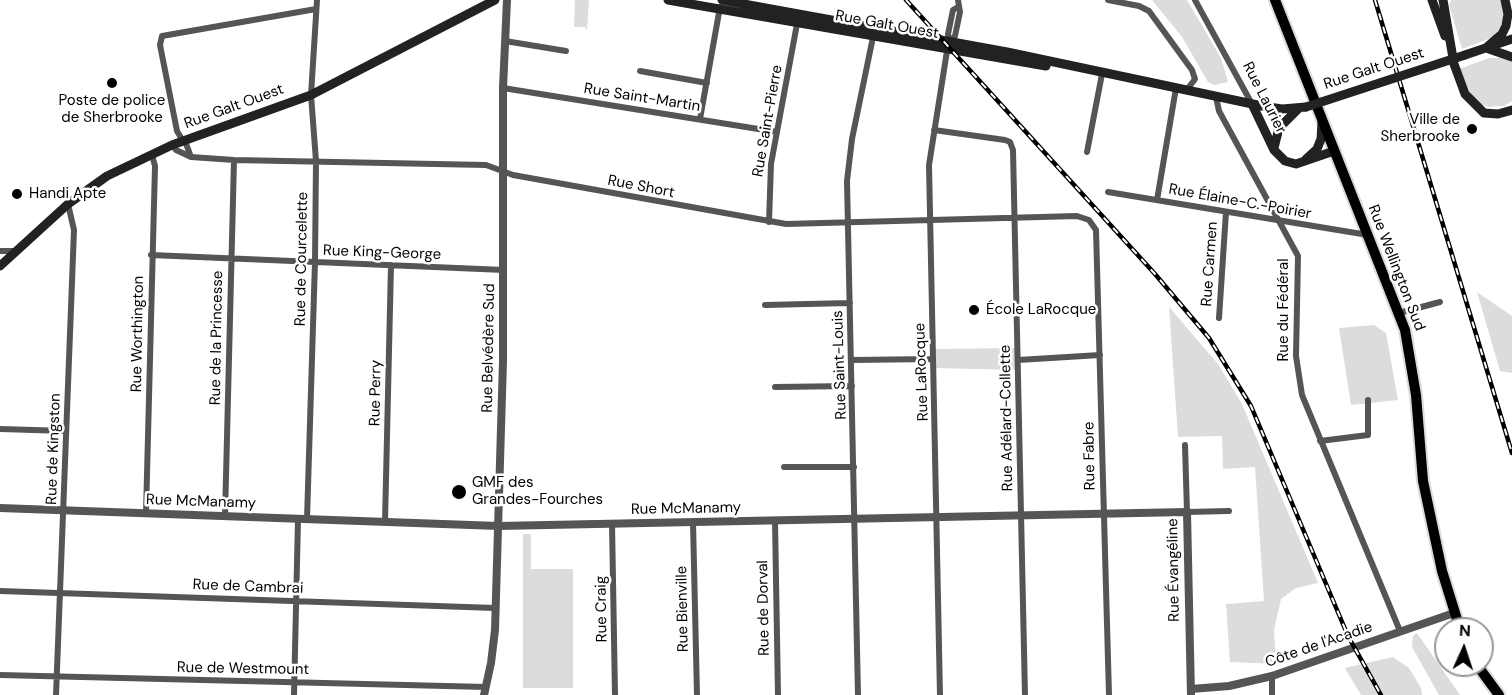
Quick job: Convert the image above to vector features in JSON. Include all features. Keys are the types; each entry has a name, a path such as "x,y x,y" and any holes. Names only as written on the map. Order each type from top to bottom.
{"main road":[{"name":"Rue Galt Ouest","path":"0,266 90,186 172,145 311,95 495,0"},
{"name":"Rue Galt Ouest","path":"668,0 721,3 1252,104 1302,108 1512,39"},
{"name":"Rue Wellington Sud","path":"1275,0 1399,313 1415,381 1423,481 1442,571 1456,617"},
{"path":"1432,0 1461,86 1476,108 1490,114 1512,110"},
{"path":"1443,0 1454,64"},
{"path":"1505,0 1506,26 1502,34 1486,48 1512,57"},
{"name":"Rue Galt Ouest","path":"721,3 798,24 873,37 949,46"},
{"name":"Rue Laurier","path":"1252,104 1274,150 1285,161 1302,163"},
{"path":"1274,150 1274,140 1279,128 1302,108"},
{"path":"1302,163 1317,149 1321,139 1322,121"},
{"path":"1302,163 1334,151"},
{"path":"1486,677 1499,695"}],"street":[{"name":"Rue de Courcelette","path":"294,695 296,601 303,519 315,262 316,161 311,95 317,0"},
{"name":"Rue Belvédère Sud","path":"485,691 491,663 498,526 504,270 503,88 507,0"},
{"path":"1108,0 1145,8 1194,74 1193,83 1181,89 1157,200"},
{"name":"Rue Laurier","path":"1194,0 1252,104"},
{"path":"700,119 721,3"},
{"name":"Rue LaRocque","path":"940,695 929,165 949,46 955,36 960,12 958,3"},
{"path":"191,157 177,131 159,39 162,36 316,9"},
{"name":"Rue Saint-Pierre","path":"769,222 769,185 798,24"},
{"name":"Rue Saint-Louis","path":"858,695 852,360 847,224 848,162 873,37"},
{"path":"505,41 566,51"},
{"path":"640,71 707,83"},
{"path":"1087,152 1102,74"},
{"name":"Rue Saint-Martin","path":"503,88 777,132"},
{"name":"Rue du Fédéral","path":"1216,97 1219,111 1298,256 1297,370 1302,395 1400,631"},
{"name":"Rue Adélard-Collette","path":"934,130 1010,142 1013,150 1025,695"},
{"name":"Rue Short","path":"172,145 176,150 191,157 234,160 486,165 513,175 769,222 847,224 1077,216 1089,220"},
{"name":"Rue Worthington","path":"146,513 155,166 152,155"},
{"name":"Rue de la Princesse","path":"225,516 234,160"},
{"name":"Rue Élaine-C.-Poirier","path":"1108,192 1368,235"},
{"name":"Rue de Kingston","path":"56,695 74,230 68,204"},
{"name":"Rue Carmen","path":"1219,318 1226,212"},
{"name":"Rue Fabre","path":"1089,220 1096,230 1108,695"},
{"path":"0,251 15,252"},
{"name":"Rue King-George","path":"152,255 504,270"},
{"name":"Rue Perry","path":"385,522 391,265"},
{"path":"1399,313 1440,302"},
{"path":"765,305 850,303"},
{"path":"1018,360 1100,355"},
{"path":"852,360 933,359"},
{"path":"775,387 852,386"},
{"path":"1320,441 1368,435 1368,400"},
{"path":"0,429 66,430"},
{"name":"Rue Évangéline","path":"1185,445 1191,692"},
{"path":"784,467 854,467"},
{"name":"Rue McManamy","path":"0,508 498,526 1229,511"},
{"name":"Rue de Dorval","path":"775,520 778,695"},
{"name":"Rue Bienville","path":"693,522 697,695"},
{"name":"Rue Craig","path":"612,524 615,695"},
{"name":"Rue de Cambrai","path":"0,591 495,608"},
{"name":"Côte de l'Acadie","path":"1191,692 1272,676 1454,613"},
{"name":"Rue de Westmount","path":"0,675 294,682 485,691"},
{"path":"1272,676 1272,695"}],"shaded area":[{"path":"575,0 589,0 587,30 585,27 574,27"},
{"path":"1152,0 1187,0 1221,58 1228,82 1214,85 1208,82 1182,37"},
{"path":"1451,0 1501,0 1505,12 1501,27 1491,38 1462,49 1449,5"},
{"path":"1489,58 1504,58 1512,62 1512,101 1504,106 1488,107 1477,102 1464,84 1459,69"},
{"path":"1477,292 1512,316 1512,373 1500,371"},
{"path":"1169,307 1218,364 1242,404 1318,583 1296,588 1281,599 1274,630 1276,664 1230,662 1226,604 1264,601 1255,467 1223,469 1222,436 1178,437"},
{"path":"1374,325 1386,333 1398,400 1351,405 1339,328"},
{"path":"1017,348 1018,370 934,368 933,349"},
{"path":"523,534 531,534 531,569 573,569 573,688 523,688"},
{"path":"1417,633 1434,658 1434,677 1448,677 1460,695 1439,695 1412,647 1413,636"},
{"path":"1393,657 1409,668 1421,688 1422,695 1361,695 1345,668"}],"railway":[{"path":"906,0 1155,274 1209,338 1251,406 1348,636 1381,695"},
{"path":"1375,0 1512,453"}],"place":[{"name":"Poste de police de Sherbrooke","path":"112,83"},
{"name":"Ville de Sherbrooke","path":"1472,129"},
{"name":"Handi Apte","path":"17,194"},
{"name":"École LaRocque","path":"974,310"},
{"name":"GMF des Grandes-Fourches","path":"459,492"}]}
